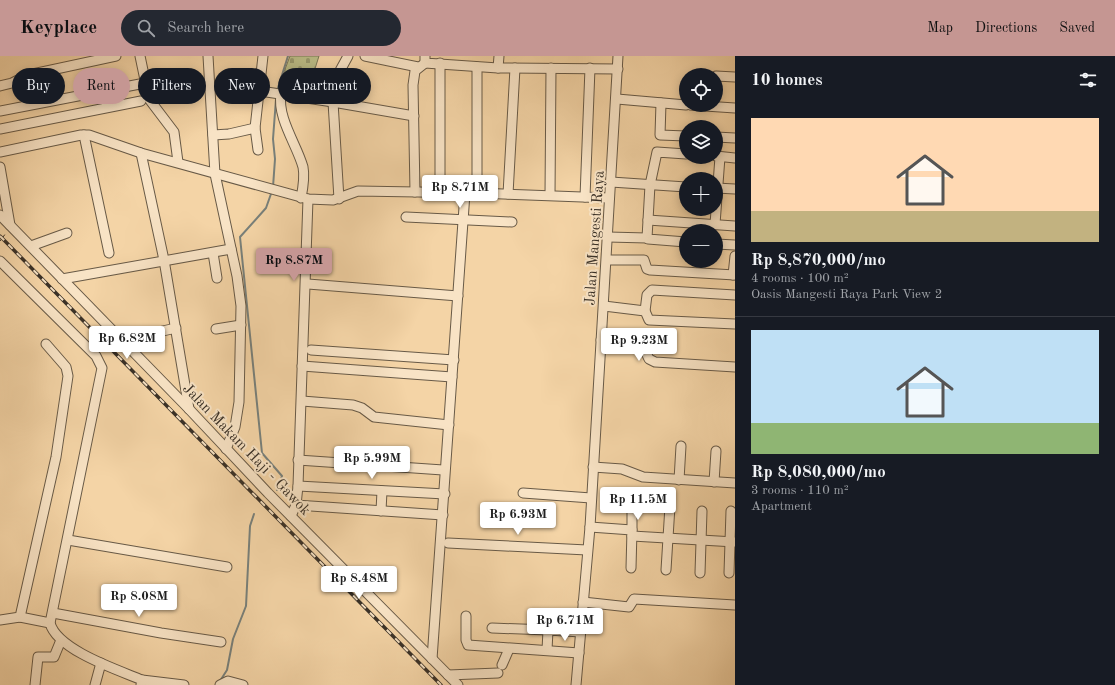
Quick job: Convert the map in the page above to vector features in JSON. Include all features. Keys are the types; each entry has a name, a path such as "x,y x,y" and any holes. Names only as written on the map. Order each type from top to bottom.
{"street":[{"path":"0,86 12,83 28,75 116,56"},
{"path":"140,56 142,68"},
{"path":"208,56 215,174 240,291 241,325 239,402 235,426 226,449"},
{"path":"262,68 263,56"},
{"path":"343,68 348,56"},
{"path":"366,56 477,67 618,69"},
{"path":"498,68 499,56"},
{"name":"Jalan Mangesti Raya","path":"576,685 590,527 607,260 609,198 617,99 618,56"},
{"path":"415,192 414,76 423,62"},
{"path":"440,64 440,193"},
{"path":"477,67 477,193"},
{"path":"508,194 515,68"},
{"path":"550,195 551,68"},
{"path":"585,197 590,68"},
{"path":"723,76 735,77"},
{"path":"0,112 138,84"},
{"path":"617,99 679,104"},
{"path":"0,129 138,102"},
{"path":"661,103 660,134 679,135"},
{"path":"153,104 174,132 178,162"},
{"path":"258,150 256,128 259,104"},
{"path":"281,104 291,140 303,168 304,199 302,366 298,486 296,505 291,516"},
{"path":"329,104 339,199"},
{"path":"346,104 414,116"},
{"path":"723,107 735,108"},
{"path":"213,135 229,134 256,128"},
{"path":"0,152 84,135 141,153 178,162 304,199 339,199 355,192 477,193 609,198"},
{"path":"84,135 110,253"},
{"path":"723,137 735,138"},
{"path":"646,238 650,185 657,152 679,154"},
{"path":"141,153 164,260 190,409"},
{"path":"723,157 735,158"},
{"path":"0,167 10,225"},
{"path":"611,182 679,187"},
{"path":"723,189 735,190"},
{"path":"432,659 445,494 465,193"},
{"name":"Jalan Makam Haji - Gawok","path":"0,215 190,409 275,501 458,685"},
{"path":"648,220 715,224 715,216"},
{"path":"406,217 512,222"},
{"path":"723,225 735,226"},
{"path":"31,246 67,233"},
{"path":"608,237 646,238 679,241"},
{"path":"723,244 735,245"},
{"path":"62,279 231,249"},
{"path":"213,253 217,278"},
{"path":"607,260 644,260 647,269 650,270 734,275 735,256"},
{"path":"0,260 96,356 101,364 68,540 50,623 54,633 61,640 101,663 141,682 184,685"},
{"path":"308,284 458,296"},
{"path":"735,295 652,290 647,295 645,311 649,320 735,324"},
{"path":"604,306 645,311"},
{"path":"216,329 241,325"},
{"path":"126,344 145,335 176,328"},
{"path":"601,340 640,340 649,359 655,362 735,367"},
{"path":"20,617 56,457 68,380 66,367 46,344"},
{"path":"311,350 454,360"},
{"path":"302,366 452,377"},
{"path":"302,401 353,405 362,408 374,417 449,425"},
{"path":"679,480 681,446"},
{"path":"714,482 716,451"},
{"path":"298,460 443,470"},
{"path":"593,467 622,469 644,477 735,484"},
{"path":"298,486 445,494"},
{"path":"381,511 382,491"},
{"path":"523,492 591,498"},
{"path":"296,505 443,515"},
{"path":"666,570 670,506"},
{"path":"631,568 632,508"},
{"path":"700,573 702,511"},
{"path":"729,573 732,542 731,511"},
{"path":"590,527 667,538 732,542"},
{"path":"68,540 227,567"},
{"path":"448,542 588,550"},
{"path":"583,602 629,607 634,599 735,605"},
{"path":"53,613 160,633 221,642"},
{"path":"466,616 467,644 509,649 579,653"},
{"path":"0,620 20,617 50,623"},
{"path":"492,628 580,632"},
{"path":"547,650 548,630"},
{"path":"35,685 38,657 54,657 61,640"},
{"path":"448,675 500,669 509,649"},
{"path":"95,685 101,663"},
{"path":"220,685 228,681 243,685"}],"path":[{"path":"0,241 10,225"}],"green space":[{"path":"290,56 319,56 315,68 286,68"}],"waterway":[{"path":"277,91 288,56"},
{"path":"273,187 275,159 273,139 276,99"},
{"path":"272,191 266,208 240,237 262,453 282,476 277,490"},
{"path":"220,681 227,670 233,639 246,606 250,526 254,514"}],"railway":[{"path":"0,236 441,685"}]}
